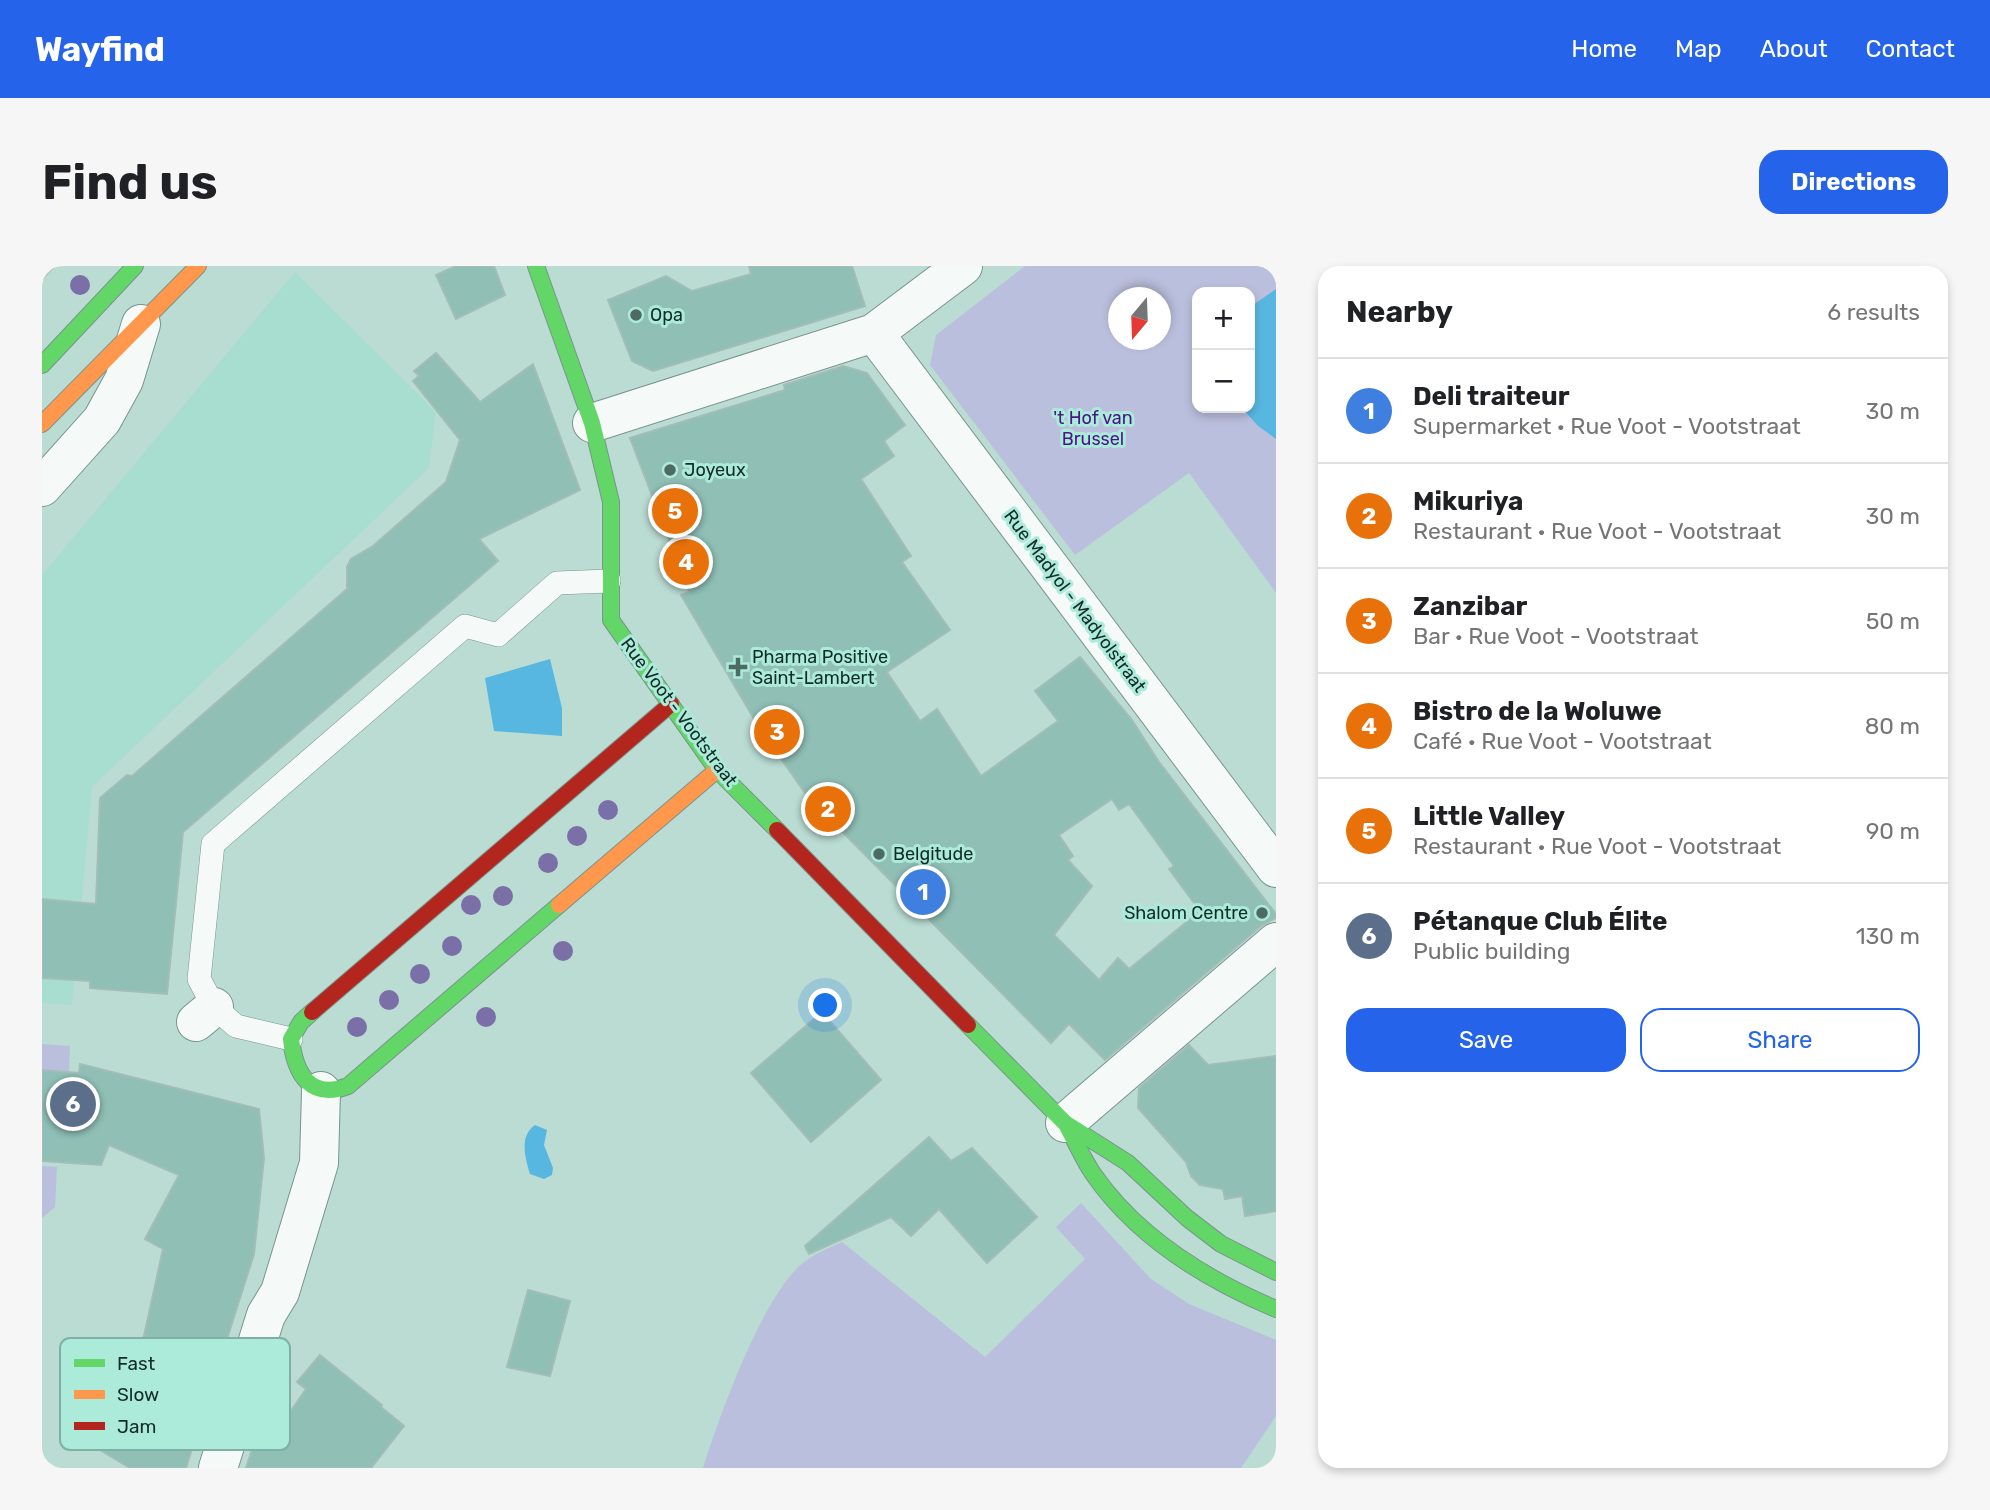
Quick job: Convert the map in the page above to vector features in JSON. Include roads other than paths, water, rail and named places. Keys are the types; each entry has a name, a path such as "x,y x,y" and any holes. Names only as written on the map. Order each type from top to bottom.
{"main road":[{"path":"42,365 135,266"},
{"path":"42,424 198,266"},
{"name":"Rue Voot - Vootstraat","path":"536,266 592,423 611,502 611,620 717,770 1065,1123 1128,1163 1187,1218 1222,1244 1276,1272"},
{"path":"671,704 301,1022 291,1038 296,1068 306,1082 321,1091 336,1092 348,1086 717,770"},
{"name":"Rue Voot - Vootstraat","path":"1065,1123 1098,1182 1148,1233 1207,1276 1243,1296 1276,1309"}],"street":[{"path":"592,423 874,334 963,266"},
{"path":"42,487 102,420 124,380 141,324"},
{"name":"Rue Madyol - Madyolstraat","path":"874,334 1276,869"},
{"path":"1065,1123 1276,942"},
{"path":"260,1338 267,1315 280,1292 319,1163 321,1091"},
{"path":"218,1468 224,1450"}],"lane":[{"path":"291,1038 236,1026 205,1015 199,979 213,844 465,625 498,635 557,583 609,581"}],"water":[{"path":"1276,289 1276,439 1258,426 1246,413 1255,413 1255,304"},
{"path":"550,659 562,708 562,736 494,731 485,678"},
{"path":"535,1125 547,1130 544,1145 553,1168 552,1175 544,1179 530,1174 525,1154 527,1135"}],"tram line":[{"path":"42,280 55,266"}],"place":[{"name":"Opa","path":"636,315"},
{"name":"Joyeux","path":"670,470"},
{"name":"Little Valley","path":"675,511"},
{"name":"Bistro de la Woluwe","path":"686,562"},
{"name":"Pharma Positive Saint-Lambert","path":"738,667"},
{"name":"Zanzibar","path":"777,732"},
{"name":"Mikuriya","path":"828,809"},
{"name":"Belgitude","path":"879,854"},
{"name":"Deli traiteur","path":"923,892"},
{"name":"Shalom Centre","path":"1262,913"},
{"name":"Pétanque Club Élite","path":"73,1104"}],"park label":[{"name":"'t Hof van Brussel","path":"1093,428"}]}
